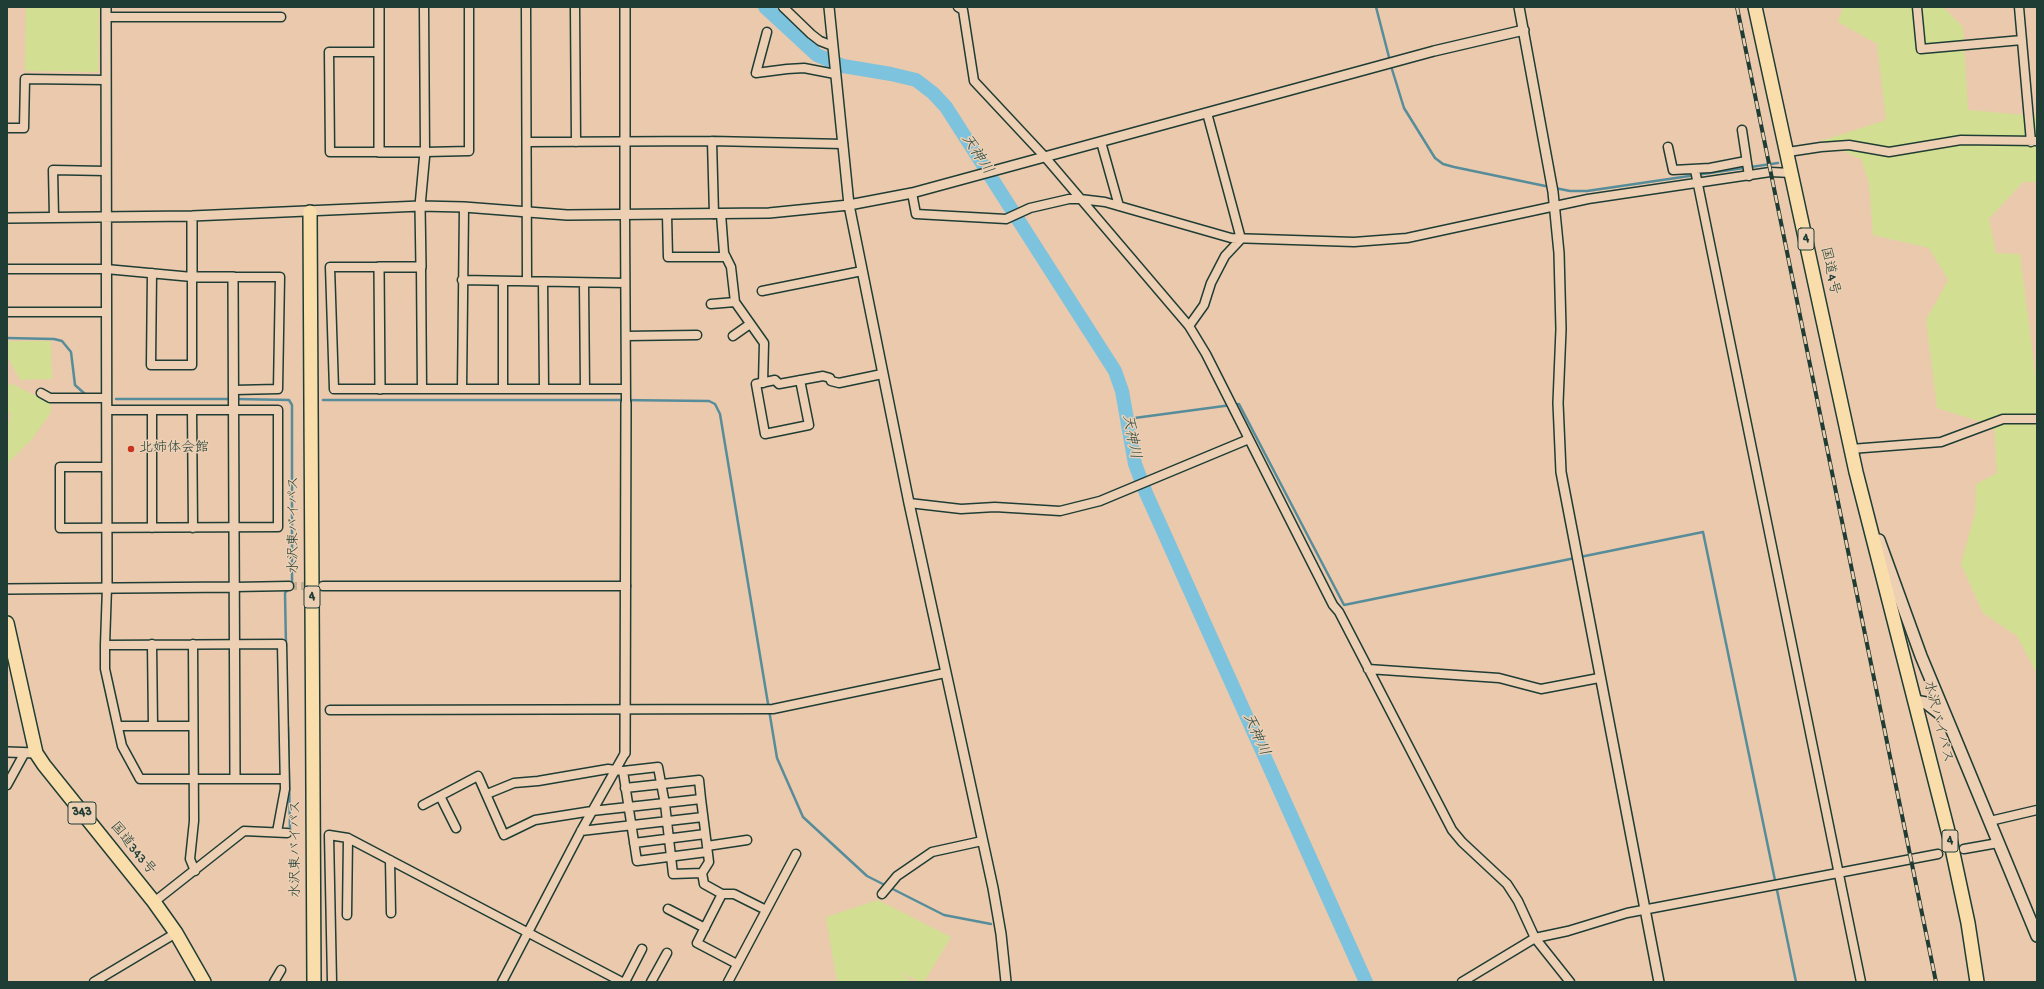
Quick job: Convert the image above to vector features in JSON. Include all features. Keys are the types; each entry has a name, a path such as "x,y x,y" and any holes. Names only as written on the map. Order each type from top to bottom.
{"highway":[{"name":"国道4号","path":"1755,7 1788,152 1856,472"},
{"name":"水沢東バイパス","path":"310,212 314,982"},
{"name":"水沢バイパス","path":"1856,472 1915,701 1968,923 1977,982"},
{"name":"国道343号","path":"8,628 30,754 44,766 154,902 176,933 204,982"}],"main road":[{"path":"1856,472 1905,613 2037,936"},
{"path":"1915,701 1926,703 1939,713 1951,728"}],"street":[{"path":"106,7 107,587 105,669 122,746 140,780 235,778 284,779"},
{"path":"379,7 379,152"},
{"path":"422,389 420,206 425,152 424,7"},
{"path":"379,52 329,52 330,152 469,151 469,7"},
{"path":"526,7 527,281"},
{"path":"575,7 576,142"},
{"path":"502,982 592,811 620,771 625,753 625,7"},
{"path":"783,7 811,34 820,41 833,46"},
{"path":"829,7 849,205 882,374 1001,934 1006,982"},
{"path":"958,7 963,10 974,81 1045,158 1189,326 1206,354 1333,605 1339,612 1452,830 1462,842 1507,884 1518,901 1535,938 1570,982"},
{"path":"1519,7 1554,205 1561,288 1558,403 1561,472 1599,678 1659,982"},
{"path":"1917,7 1920,49 2022,40"},
{"path":"1788,152 1848,145 1889,152 1962,140 2034,141 2019,7"},
{"path":"106,17 281,17"},
{"path":"7,218 192,216 420,206 464,207 527,213 625,215 718,214 769,213 849,205 912,193 1434,51 1524,30"},
{"path":"766,32 756,73 804,68 835,74"},
{"path":"7,128 24,128 25,79 106,80"},
{"path":"1207,113 1241,239"},
{"path":"1742,130 1747,168"},
{"path":"527,142 842,144"},
{"path":"712,142 718,214 726,257 731,267 735,302 764,343 763,383"},
{"path":"1101,142 1119,206"},
{"path":"1668,148 1672,170 1696,177 1747,168"},
{"path":"912,193 916,214 1006,219 1030,208 1069,199 1080,199 1119,206 1197,230 1241,239 1386,240 1554,205 1747,168 1770,172 1792,173"},
{"path":"54,217 53,170 106,171"},
{"path":"1696,177 1861,982"},
{"path":"462,389 464,207"},
{"path":"667,214 668,257 726,257"},
{"path":"152,273 151,365 192,365 192,216"},
{"path":"1189,326 1204,305 1211,283 1225,256 1241,239"},
{"path":"421,267 330,267 334,389 585,389 626,396"},
{"path":"379,267 380,389"},
{"path":"7,269 106,269 192,276 280,277 278,389 234,390"},
{"path":"762,291 862,271"},
{"path":"233,277 235,778"},
{"path":"462,280 625,283"},
{"path":"503,281 503,389"},
{"path":"543,282 544,389"},
{"path":"584,282 585,389"},
{"path":"711,304 735,302"},
{"path":"7,312 106,312"},
{"path":"734,336 750,324"},
{"path":"626,336 697,335"},
{"path":"800,380 809,425 765,434 756,384 775,380 779,384 800,380 823,376 830,378 831,381 840,382 882,374"},
{"path":"41,393 50,398 106,398"},
{"path":"106,410 278,410 278,527 60,528 60,467 106,467"},
{"path":"152,410 152,528"},
{"path":"192,410 193,528"},
{"path":"1851,449 1941,442 2003,420 2037,419"},
{"path":"909,503 961,509 995,507 1060,511 1100,501 1249,439"},
{"path":"7,588 289,586"},
{"path":"323,586 626,586"},
{"path":"152,644 154,726"},
{"path":"193,644 194,821 190,859 195,871"},
{"path":"105,645 282,644 285,789 277,832"},
{"path":"1368,669 1499,678 1541,689 1599,678"},
{"path":"330,710 769,709 945,673"},
{"path":"118,726 193,726"},
{"path":"7,752 30,754"},
{"path":"7,785 30,754"},
{"path":"487,794 514,783 538,781 608,769 620,771 658,767 666,804 673,874 702,872"},
{"path":"620,771 630,808 637,861 671,856 747,840"},
{"path":"423,805 478,776 504,835 535,820 592,811 701,799"},
{"path":"625,788 699,780 709,862 702,872 704,884 722,894 734,894 766,910"},
{"path":"440,796 456,828"},
{"path":"1990,822 2037,810"},
{"path":"581,831 703,817"},
{"path":"154,902 244,831 287,833"},
{"path":"634,842 705,834"},
{"path":"332,982 329,835 348,838 623,982 642,949"},
{"path":"347,915 348,838"},
{"path":"882,894 897,876 932,852 982,841"},
{"path":"1964,849 1998,843"},
{"path":"728,982 796,854"},
{"path":"1462,982 1535,938 1568,931 1644,909 1839,874 1938,854"},
{"path":"390,860 391,913"},
{"path":"722,894 697,942 737,964"},
{"path":"668,909 705,928"},
{"path":"94,982 176,933"},
{"path":"651,982 667,953"},
{"path":"274,982 281,970"}],"green space":[{"path":"26,7 99,7 98,72 25,71"},
{"path":"1843,7 1943,7 1963,27 1968,110 2037,116 2037,182 2023,182 1989,219 1996,253 2020,254 2037,387 2037,674 2017,636 1983,613 1961,564 1975,513 1976,484 1997,473 1994,426 1937,408 1926,320 1948,280 1929,248 1873,235 1869,183 1861,159 1821,141 1886,120 1877,44 1838,22"},
{"path":"7,341 51,341 52,379 20,380 7,356"},
{"path":"12,384 51,403 51,412 32,439 7,464 7,433 11,413 7,412 7,385"},
{"path":"878,900 951,937 924,982 920,982 899,972 913,982 837,982 826,917"}],"waterway":[{"name":"天神川","path":"765,7 817,55 843,66 916,80 933,93 946,107 1115,371 1122,391 1135,464 1146,493 1366,982"},
{"path":"1376,7 1390,61"},
{"path":"1391,66 1404,108 1435,158 1443,164 1454,167 1550,187"},
{"path":"1555,188 1570,191 1587,191 1778,163"},
{"path":"7,338 54,339 62,341 71,352 75,385 85,394"},
{"path":"116,399 231,399"},
{"path":"236,399 289,400 292,405 292,585 285,593 286,646"},
{"path":"323,400 619,400 709,401 715,404 720,414 777,758 803,817 867,876 944,915 991,924"},
{"path":"1127,419 1239,404 1344,605 1703,532 1796,982"},
{"path":"288,727 290,829"}],"tunnel":[{"path":"289,586 317,586"}],"railway":[{"path":"1737,7 1936,982"}],"place":[{"name":"北姉体会館","path":"131,449"}]}
